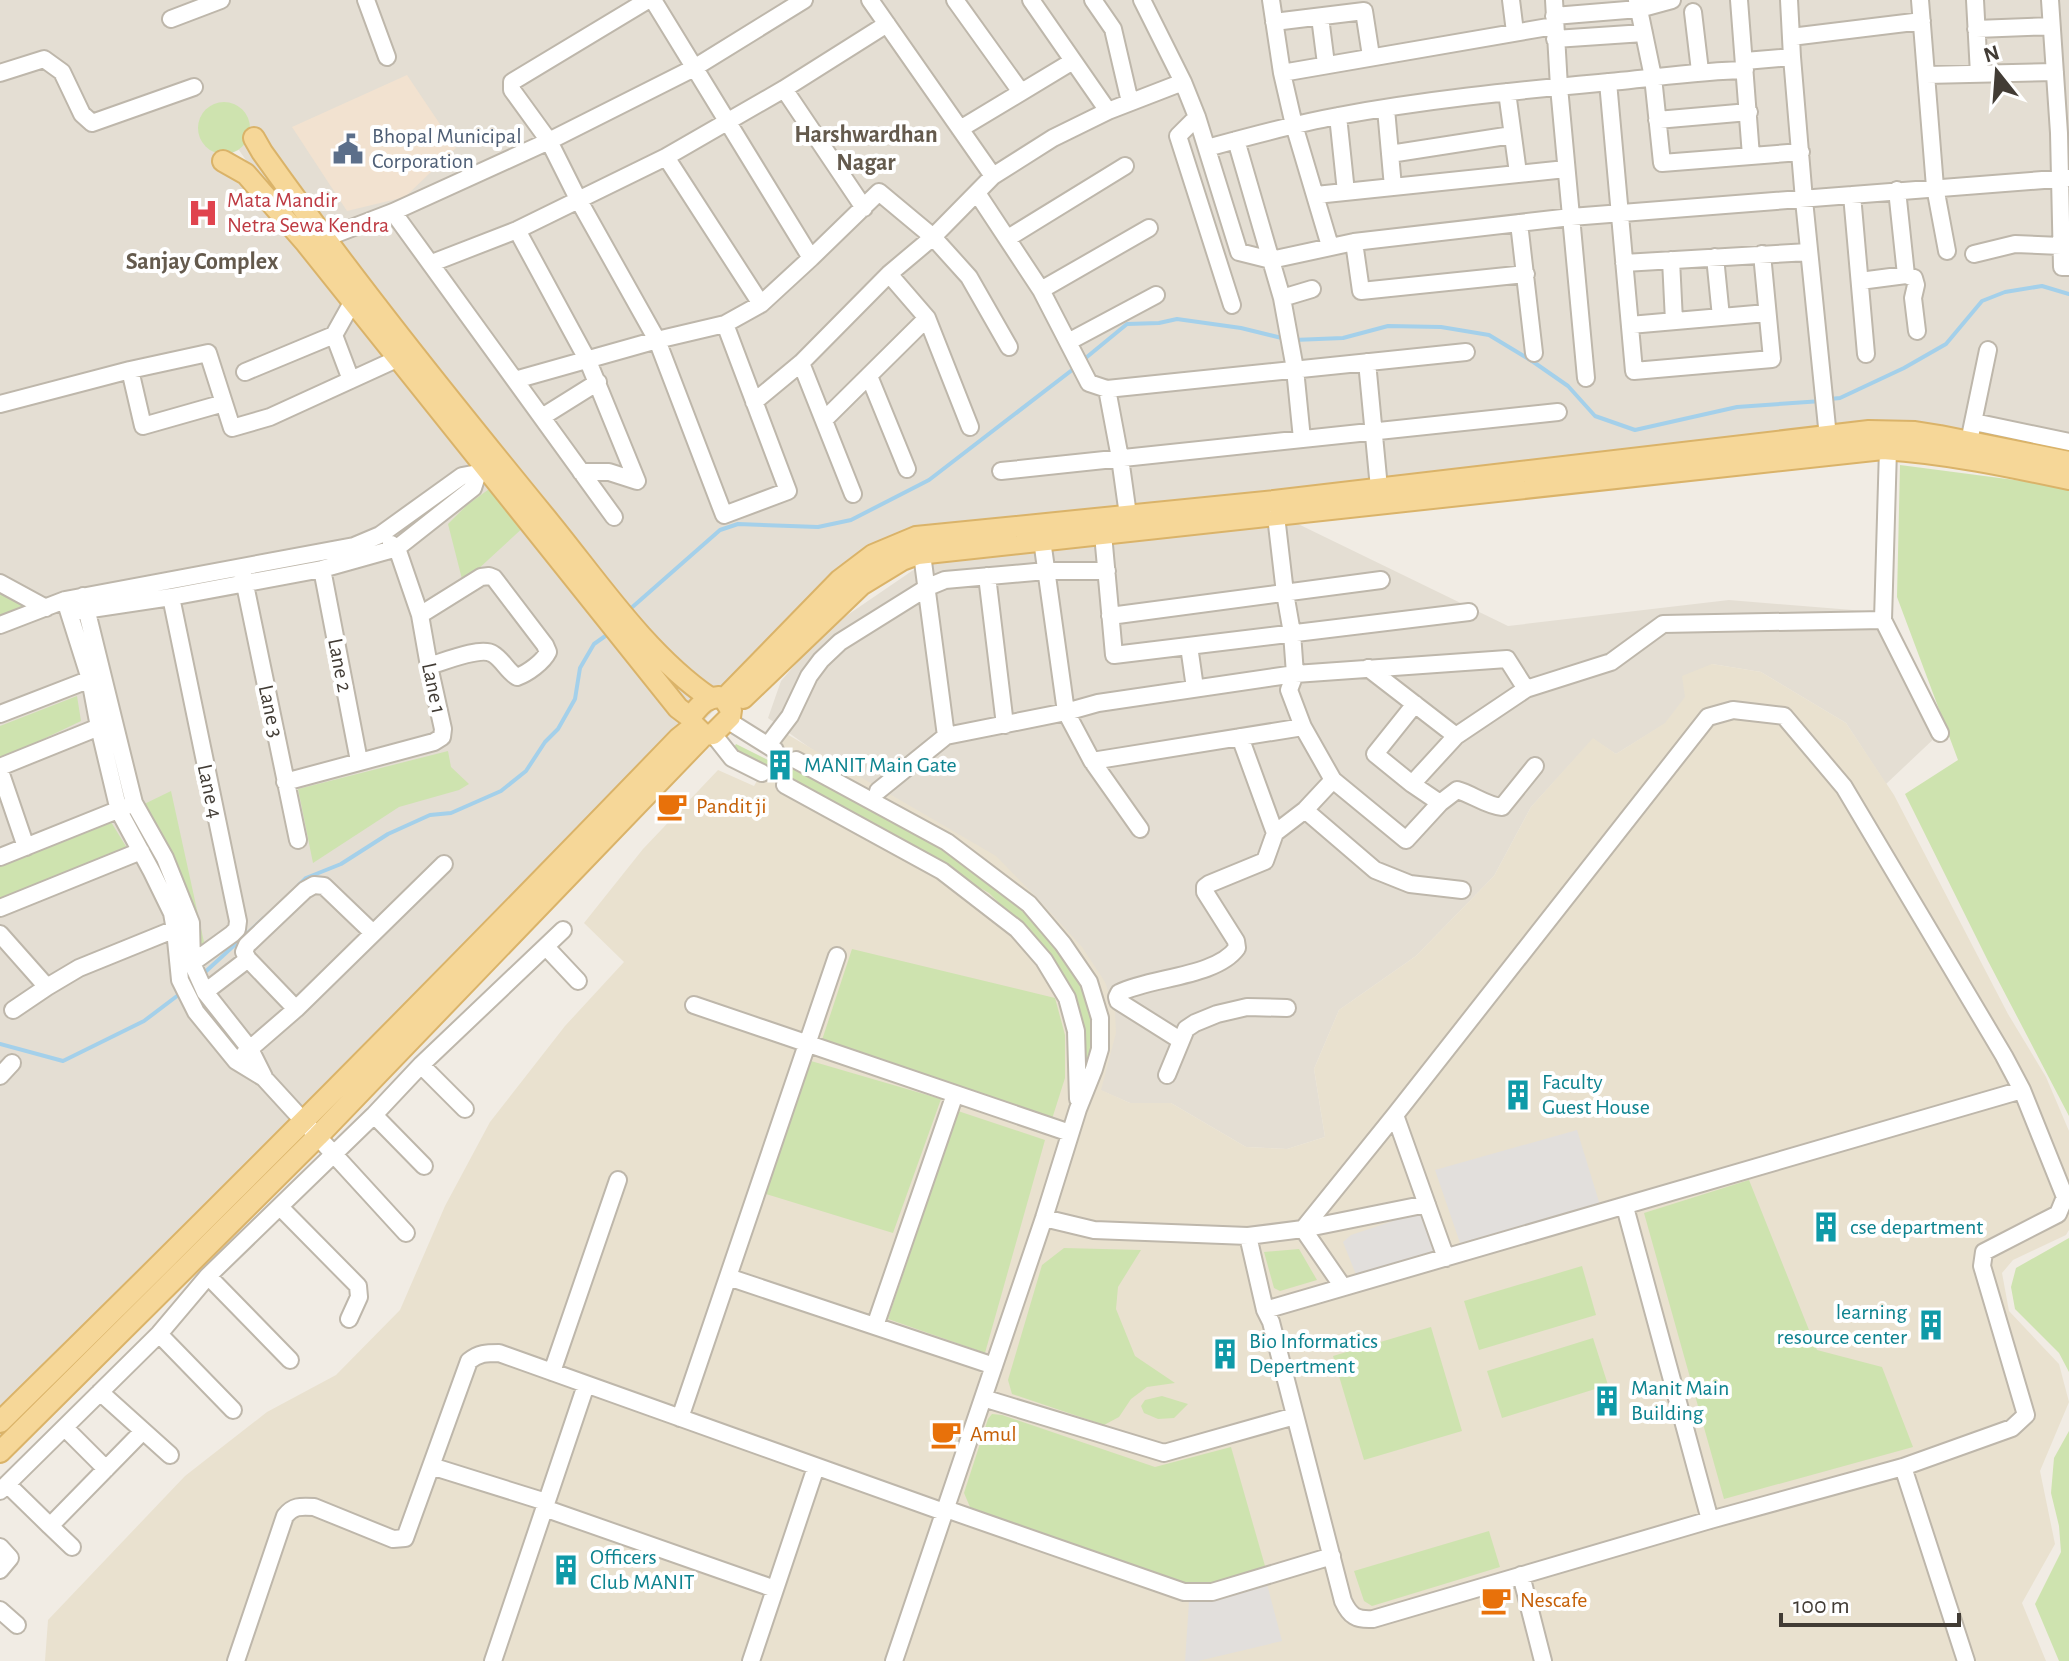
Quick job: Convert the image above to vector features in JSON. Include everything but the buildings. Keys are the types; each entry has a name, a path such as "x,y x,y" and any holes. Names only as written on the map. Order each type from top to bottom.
{"main road":[{"path":"254,138 353,301 487,466 631,634 678,708 712,717"},
{"path":"223,161 246,174 316,242 487,466"},
{"path":"0,1452 318,1136 840,580 873,555 916,537 1379,488 1869,431 1971,432 2069,462"},
{"path":"0,1422 163,1263 679,738 712,717 861,585 902,560 922,554 1042,540 1888,449 2019,468 2069,479"}],"street":[{"path":"171,19 221,0"},
{"path":"366,0 387,57"},
{"path":"725,324 788,491 724,515 657,340 549,141 516,98 512,82 651,0 811,258"},
{"path":"316,242 393,212 549,141 694,68 804,0"},
{"path":"870,0 993,176"},
{"path":"955,0 1021,92"},
{"path":"1031,0 1108,111"},
{"path":"1093,0 1113,29 1130,102"},
{"path":"1142,0 1197,117 1239,252 1271,260 1354,242 1571,217 2064,178"},
{"path":"1271,0 1294,125 1330,246"},
{"path":"1511,0 1515,32"},
{"path":"1282,73 1515,32 1554,20 1672,0"},
{"path":"1739,0 1751,156"},
{"path":"1789,0 1804,200 1828,437"},
{"path":"1920,0 1935,187 1947,251"},
{"path":"1975,0 1979,74"},
{"path":"2050,0 2055,72 2064,133 2062,267 2069,267"},
{"path":"1638,5 1653,77 1662,163 1801,152"},
{"path":"1274,22 1364,11 1371,56"},
{"path":"1693,12 1700,71"},
{"path":"1320,17 1326,64"},
{"path":"1554,20 1644,33"},
{"path":"1554,20 1586,378"},
{"path":"1791,37 1922,21"},
{"path":"432,263 517,230 666,157 784,89 887,24"},
{"path":"1976,29 2051,26"},
{"path":"1207,148 1338,116 1792,57"},
{"path":"0,73 44,59 62,72 82,114 92,123 194,87"},
{"path":"960,129 1073,61"},
{"path":"1926,75 2055,72"},
{"path":"754,402 801,363 993,176 1053,138 1108,111 1183,82"},
{"path":"1608,82 1634,371 1772,359 1762,254"},
{"path":"784,89 864,208"},
{"path":"1507,92 1518,173"},
{"path":"1386,109 1393,187"},
{"path":"1657,120 1749,112"},
{"path":"1338,116 1346,192"},
{"path":"1197,117 1178,136 1232,305"},
{"path":"1390,154 1512,135"},
{"path":"1236,140 1282,298 1295,369 1302,439"},
{"path":"666,157 761,304"},
{"path":"1008,238 1125,166"},
{"path":"1316,195 1566,169"},
{"path":"1897,190 1906,275"},
{"path":"515,380 725,324 761,304 879,192 933,237 969,277 1009,347"},
{"path":"977,193 1041,290 1089,383 1107,389 1466,352"},
{"path":"1852,195 1866,354"},
{"path":"393,212 614,517"},
{"path":"1519,223 1534,353"},
{"path":"1041,290 1149,228"},
{"path":"517,230 588,361 637,481 609,472 581,472"},
{"path":"1354,242 1361,291 1526,274"},
{"path":"1974,254 2015,244 2061,246"},
{"path":"1624,263 1809,252"},
{"path":"1715,257 1721,317"},
{"path":"1671,260 1674,321"},
{"path":"889,274 927,318 970,427"},
{"path":"1860,281 1906,275 1914,278 1917,331"},
{"path":"1282,298 1312,289"},
{"path":"1069,344 1156,295"},
{"path":"245,372 334,335 353,301"},
{"path":"1630,325 1767,313"},
{"path":"824,420 927,318"},
{"path":"334,335 351,380"},
{"path":"1988,350 1971,432 2069,442"},
{"path":"0,404 208,353 232,428 270,417 399,358"},
{"path":"1367,362 1379,488"},
{"path":"801,363 853,494"},
{"path":"130,370 143,426 224,403"},
{"path":"869,376 907,469"},
{"path":"542,417 598,382"},
{"path":"1107,389 1128,515"},
{"path":"1001,471 1558,412"},
{"path":"1888,449 1883,620 1940,733"},
{"path":"85,602 171,597 243,574 354,546 380,535 462,476 487,466"},
{"path":"0,625 46,608 67,607 243,574 322,569 397,548 473,488 487,466"},
{"path":"1276,516 1292,633 1295,674 1289,690 1303,727 1333,780 1406,840 1440,803 1457,790 1499,808 1535,766"},
{"path":"1103,534 1114,655 1469,612"},
{"path":"380,535 397,548"},
{"path":"1042,540 1066,712 1092,761 1140,829"},
{"name":"Lane 1","path":"285,782 434,742 442,737 443,729 420,615 397,548"},
{"path":"922,554 946,736"},
{"name":"Lane 2","path":"322,569 359,761"},
{"path":"712,717 771,748 809,676 821,660 840,642 928,587 945,580 987,576 1046,571 1107,571"},
{"name":"Lane 3","path":"243,574 298,840"},
{"path":"420,615 481,577 489,576 494,578 548,652 545,658 517,677 488,651 429,666"},
{"path":"987,576 1005,725"},
{"path":"1110,616 1381,580"},
{"path":"0,583 46,608"},
{"name":"Lane 4","path":"171,597 238,921 237,929 194,967"},
{"path":"85,602 96,677 126,807 165,858 194,967 204,990 250,1049 264,1078 406,1233"},
{"path":"67,607 96,677 99,727 141,851 172,913 183,926 180,980 187,997 236,1061 264,1078"},
{"path":"1412,784 1456,736 1526,689 1611,662 1663,624 1883,620"},
{"path":"1189,646 1195,688"},
{"path":"878,791 946,736 1098,703 1295,674 1507,659 1526,689"},
{"path":"1368,668 1456,736"},
{"path":"0,714 96,677"},
{"path":"1415,704 1375,754 1440,803"},
{"path":"1248,1236 1343,1601 1349,1613 1359,1620 1373,1619 1903,1467 2012,1428 2026,1415 1982,1266 1984,1252 2058,1214 2065,1197 2022,1090 1844,787 1784,716 1733,710 1708,717 1303,1229"},
{"path":"712,717 732,758 762,773"},
{"path":"26,847 0,769 99,727"},
{"path":"1092,761 1303,727"},
{"path":"1240,737 1275,833"},
{"path":"796,760 947,842 1029,904 1063,944 1089,982 1100,1018 1100,1049 894,1661"},
{"path":"1180,1040 1118,1001 1119,993 1205,968 1233,954 1237,948 1236,941 1205,892 1205,887 1265,861 1275,833 1305,810 1333,780"},
{"path":"785,785 942,871 1017,929 1044,960 1067,998 1076,1031 1078,1109"},
{"path":"0,857 126,807"},
{"path":"1305,810 1375,870 1410,884 1462,890"},
{"path":"0,908 141,851"},
{"path":"236,1061 296,1009 444,864"},
{"path":"296,1009 248,959 244,952 247,945 314,885 324,886 373,933"},
{"path":"13,1010 79,968 183,926"},
{"path":"72,1547 3,1488 159,1334 208,1276 374,1115 421,1065 563,930"},
{"path":"0,934 47,987"},
{"path":"546,947 578,981"},
{"path":"680,1418 837,956"},
{"path":"204,990 248,959"},
{"path":"694,1005 1070,1133"},
{"path":"1167,1075 1186,1029 1217,1014 1247,1007 1287,1008"},
{"path":"421,1065 465,1109"},
{"path":"1265,1310 2022,1090"},
{"path":"875,1326 955,1094"},
{"path":"374,1115 424,1166"},
{"path":"1395,1115 1446,1258"},
{"path":"552,1372 618,1180"},
{"path":"1044,1218 1094,1230 1248,1236 1303,1229 1427,1204"},
{"path":"280,1207 358,1286 359,1297 349,1319"},
{"path":"1625,1207 1710,1520"},
{"path":"1303,1229 1343,1287"},
{"path":"208,1276 290,1360"},
{"path":"728,1277 994,1366"},
{"path":"159,1334 233,1410"},
{"path":"236,1661 285,1516 292,1508 314,1507 393,1539 405,1538 469,1361 484,1353 499,1353 816,1467 1184,1592 1212,1592 1332,1556"},
{"path":"493,1661 586,1385"},
{"path":"100,1392 170,1455"},
{"path":"983,1398 1164,1453 1295,1416"},
{"path":"65,1428 106,1469"},
{"path":"50,1526 143,1431"},
{"path":"431,1466 775,1589"},
{"path":"751,1661 816,1467"},
{"path":"1903,1467 1966,1661"},
{"path":"0,1547 10,1558 0,1570"},
{"path":"1521,1575 1543,1661"},
{"path":"0,1610 17,1625"}],"shaded area":[{"path":"0,0 2069,0 2069,467 1955,443 922,544 811,613 297,1129 0,1443","holes":["226,131 340,292 220,163 235,158"]},
{"path":"407,75 456,148 405,197 347,211 292,127"},
{"path":"1294,522 1508,626 1729,600 1877,612 1940,733 1886,784 1846,723 1761,672 1712,664 1666,723 1616,754 1593,739 1531,807 1494,876 1416,956 1339,1010 1314,1069 1325,1137 1287,1149 1246,1147 1171,1103 1130,1103 1100,1090 1029,904 768,718 781,681 824,631 928,560"},
{"path":"1712,664 1761,672 1846,723 1894,795 2008,1014 2046,1077 2069,1131 2069,1230 2066,1235 2013,1260 2002,1273 2009,1311 2059,1364 2069,1402 2040,1471 2055,1544 2022,1603 2046,1661 45,1661 48,1620 185,1476 267,1412 336,1375 400,1310 445,1206 490,1122 565,1026 624,962 584,923 643,849 718,770 754,786 785,733 996,856 1082,947 1105,982 1115,1010 1116,1033 1101,1090 1130,1103 1171,1103 1246,1147 1287,1149 1325,1137 1314,1069 1339,1010 1416,956 1494,876 1531,807 1593,738 1616,754 1665,723 1685,697 1682,676"},
{"path":"1577,1130 1600,1205 1460,1243 1435,1170"},
{"path":"1420,1212 1436,1253 1357,1277 1343,1242 1351,1235"},
{"path":"1267,1584 1282,1641 1198,1661 1185,1661 1189,1602 1202,1602"}],"green space":[{"path":"224,102 242,110 250,128 242,146 224,154 206,146 198,128 206,110"},
{"path":"1900,465 2069,487 2069,1116 1905,794 1958,760 1897,597"},
{"path":"492,487 526,525 463,583 448,524"},
{"path":"0,589 37,605 0,619"},
{"path":"77,696 81,721 0,757 0,726"},
{"path":"736,744 772,762 768,769 742,758 733,749"},
{"path":"448,751 451,767 469,784 459,790 399,807 313,863 298,789"},
{"path":"793,767 953,852 1024,909 1070,965 1086,992 1092,1051 1082,1083 1079,1013 1071,987 1016,920 989,893 786,779"},
{"path":"171,791 204,942 195,954 188,923 134,809"},
{"path":"111,822 127,848 0,898 0,865"},
{"path":"852,949 1055,998 1065,1035 1065,1078 1052,1119 822,1040"},
{"path":"811,1061 941,1099 893,1233 766,1194"},
{"path":"958,1111 1045,1140 985,1353 888,1319"},
{"path":"1749,1180 1817,1350 1882,1367 1913,1447 1724,1499 1644,1213"},
{"path":"2069,1238 2069,1372 2059,1353 2015,1309 2011,1287 2016,1268"},
{"path":"1064,1248 1141,1250 1118,1287 1116,1309 1135,1356 1175,1383 1147,1387 1131,1399 1119,1417 1104,1425 1012,1394 1008,1380 1042,1265"},
{"path":"1299,1249 1317,1280 1280,1291 1274,1288 1264,1252"},
{"path":"1582,1266 1596,1315 1479,1350 1464,1301"},
{"path":"1431,1327 1462,1431 1364,1460 1333,1356"},
{"path":"1593,1338 1608,1385 1502,1418 1487,1371"},
{"path":"1162,1396 1188,1404 1174,1418 1158,1419 1144,1413 1141,1406 1145,1400"},
{"path":"992,1414 1155,1467 1231,1447 1265,1566 1218,1581 1189,1584 989,1517 970,1507 964,1493"},
{"path":"2069,1431 2069,1661 2059,1661 2035,1604 2061,1552 2051,1493 2054,1458"},
{"path":"1489,1531 1500,1567 1372,1606 1364,1601 1354,1571"}],"waterway":[{"path":"1830,399 1840,398 1904,368 1946,344 1982,301 2005,292 2042,286 2069,294"},
{"path":"1082,361 1127,324 1177,319 1241,328 1286,339"},
{"path":"1294,340 1343,338 1388,326 1441,327 1489,335 1568,386 1595,416 1635,430 1737,407 1822,401"},
{"path":"629,610 720,530 738,524 818,527 851,520 929,480 1076,367"},
{"path":"299,885 306,878 341,864 388,834 430,815 451,813 501,791 526,771 545,742 558,729 575,699 580,668 594,644 611,632"},
{"path":"203,974 264,918"},
{"path":"0,1044 63,1061 144,1021 181,993"}],"place":[{"name":"Bhopal Municipal Corporation","path":"348,149"},
{"name":"Mata Mandir Netra Sewa Kendra","path":"203,213"},
{"name":"MANIT Main Gate","path":"780,765"},
{"name":"Pandit ji","path":"672,806"},
{"name":"Faculty Guest House","path":"1518,1095"},
{"name":"cse department","path":"1826,1227"},
{"name":"learning resource center","path":"1931,1325"},
{"name":"Bio Informatics Depertment","path":"1225,1354"},
{"name":"Manit Main Building","path":"1607,1401"},
{"name":"Amul","path":"946,1434"},
{"name":"Officers Club MANIT","path":"566,1570"},
{"name":"Nescafe","path":"1496,1600"}],"district":[{"name":"Harshwardhan Nagar","path":"866,149"},
{"name":"Sanjay Complex","path":"202,262"}]}
